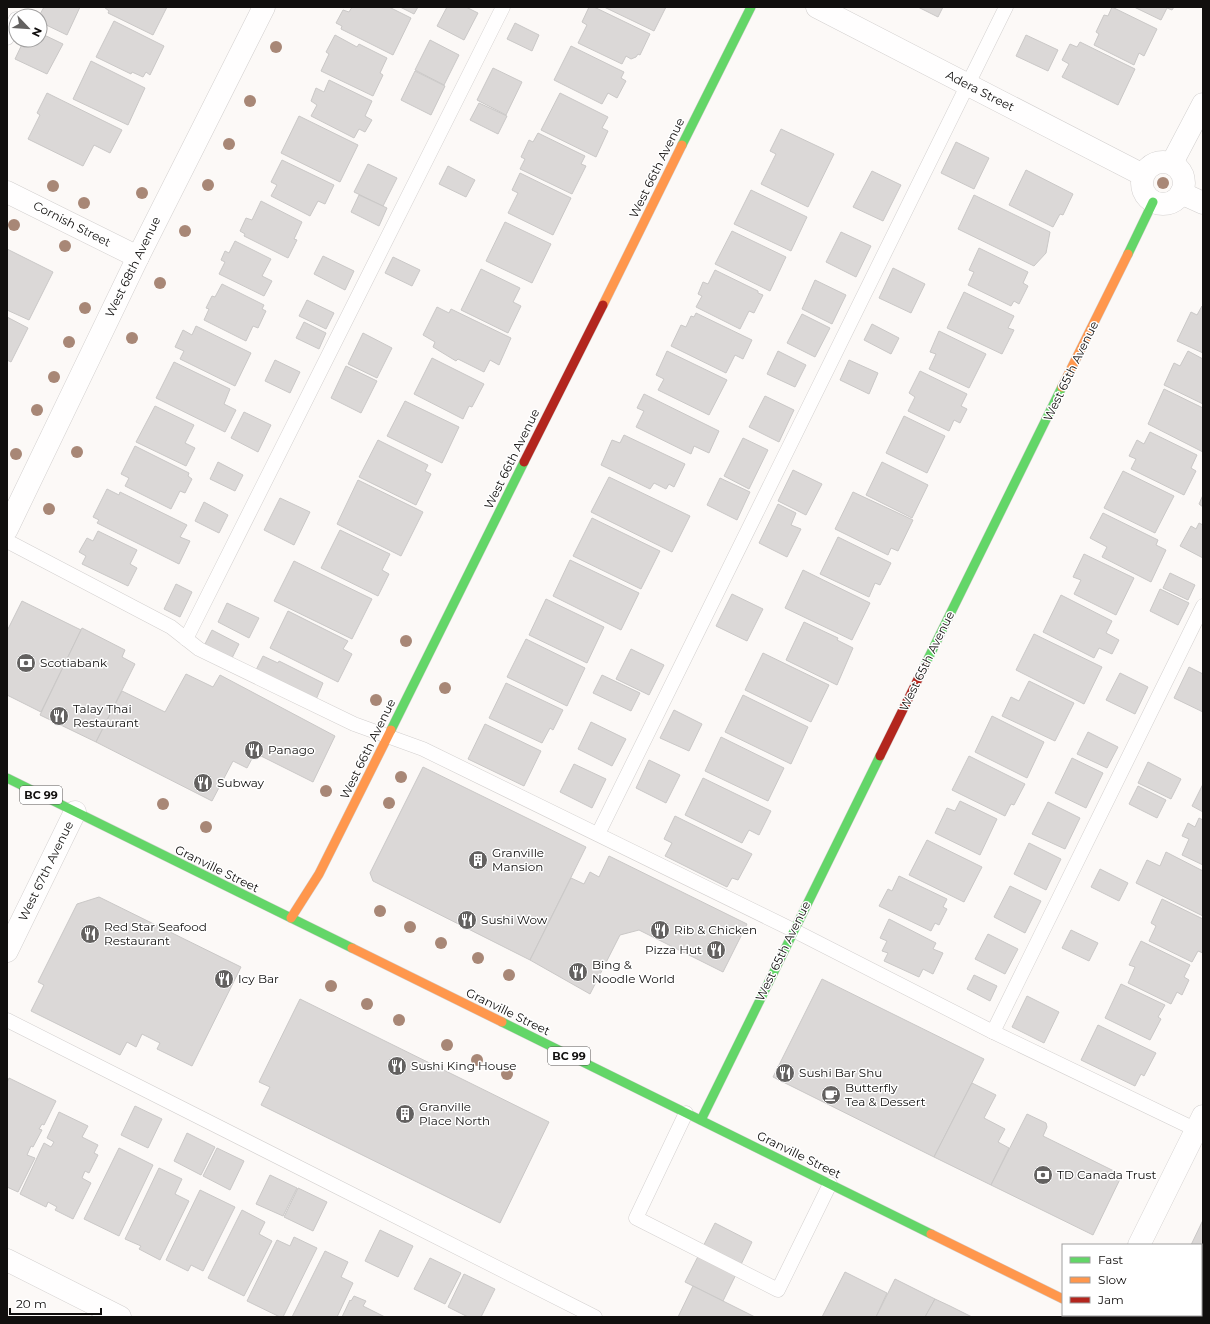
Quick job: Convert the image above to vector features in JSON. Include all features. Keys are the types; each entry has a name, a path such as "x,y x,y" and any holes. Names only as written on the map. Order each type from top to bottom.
{"main road":[{"name":"West 66th Avenue","path":"291,918 319,874 751,7"},
{"name":"West 65th Avenue","path":"701,1120 793,930 1153,202"},
{"name":"Granville Street","path":"7,778 1062,1299"}],"street":[{"name":"West 68th Avenue","path":"7,529 138,257 264,7"},
{"name":"Adera Street","path":"817,7 1143,175"},
{"path":"1172,163 1203,104"},
{"path":"1164,161 1172,163 1179,168 1183,176 1184,185 1182,193 1176,200 1169,203 1153,202 1146,197 1142,190 1143,175 1147,167 1155,162 1164,161"},
{"name":"Cornish Street","path":"7,192 138,257"},
{"path":"1182,193 1203,203"},
{"name":"West 67th Avenue","path":"7,951 75,812"},
{"path":"1140,1244 1201,1126"},
{"path":"7,1260 120,1317"}],"lane":[{"path":"186,639 503,7"},
{"path":"598,834 1006,7"},
{"path":"7,541 172,627 199,649 354,724 423,749 793,930 994,1032 1201,1126"},
{"path":"994,1032 1203,606"},
{"path":"7,1020 595,1317"},
{"path":"686,1113 636,1218 778,1290 830,1184"}],"building":[{"path":"80,7 67,35 48,26 48,8 43,8"},
{"path":"104,7 167,7 153,35 108,13 109,11"},
{"path":"352,7 389,7 411,18 393,55 341,29 342,26 336,23 343,10 349,12"},
{"path":"400,7 418,7 414,14"},
{"path":"447,7 466,7 478,13 464,40 437,26"},
{"path":"589,7 594,7 650,34 640,55 638,54 636,57 631,59 626,56 622,64 578,43 587,25 582,22"},
{"path":"604,7 666,7 654,31"},
{"path":"918,7 943,7 938,17"},
{"path":"1112,7 1157,29 1144,56 1139,53 1134,65 1094,45 1099,34 1096,32 1104,15 1108,16"},
{"path":"1134,7 1174,7 1172,10 1167,8 1161,20"},
{"path":"114,21 164,46 150,75 146,72 143,77 132,72 131,74 96,57"},
{"path":"515,23 539,35 532,51 507,39"},
{"path":"335,35 357,47 359,44 387,58 380,73 383,75 373,96 321,71 329,54 326,52"},
{"path":"1026,35 1058,50 1048,71 1016,56"},
{"path":"48,37 63,44 47,74 15,59 20,48 48,48"},
{"path":"430,40 459,55 444,85 415,70"},
{"path":"1080,42 1135,69 1118,105 1062,77 1069,64 1062,60 1070,44 1077,47"},
{"path":"571,46 624,72 621,78 626,81 617,98 608,93 602,104 554,80"},
{"path":"91,61 145,88 128,125 73,99"},
{"path":"493,68 522,82 506,115 477,100"},
{"path":"415,71 445,86 431,115 401,100"},
{"path":"329,80 372,101 365,116 372,120 365,132 359,129 354,138 311,116 317,105 311,101 316,88 324,92"},
{"path":"47,93 122,130 110,153 94,145 83,166 28,139 40,115 37,113"},
{"path":"560,93 608,117 602,128 608,131 596,157 541,130"},
{"path":"479,103 507,116 498,134 470,120"},
{"path":"299,116 358,145 340,182 281,153"},
{"path":"781,129 834,154 808,207 761,184 776,154 770,151"},
{"path":"538,133 585,156 581,164 586,166 572,194 520,169 525,159 521,157 529,140 533,142"},
{"path":"956,142 989,158 974,189 941,173"},
{"path":"282,160 334,185 325,204 318,201 310,216 271,196 277,185 271,182"},
{"path":"368,164 397,178 383,206 354,192"},
{"path":"448,166 475,180 466,197 439,184"},
{"path":"1026,170 1073,194 1063,215 1060,214 1053,227 1009,205"},
{"path":"872,171 901,185 883,221 853,207"},
{"path":"520,173 571,198 553,235 508,213 518,193 512,190"},
{"path":"751,190 807,217 791,251 734,224"},
{"path":"359,195 387,208 379,226 351,212"},
{"path":"974,195 1050,232 1046,253 1034,266 958,229"},
{"path":"261,201 302,222 294,239 297,240 288,258 244,236 245,234 240,231 246,218 252,220"},
{"path":"505,222 551,244 532,283 486,261"},
{"path":"732,231 786,257 770,291 715,264"},
{"path":"841,232 871,246 856,277 826,262"},
{"path":"235,241 271,259 262,276 272,281 264,296 219,274 225,262 221,260 225,251 229,253"},
{"path":"979,248 1028,272 1023,283 1028,286 1019,304 1014,301 1011,306 968,285 974,272 969,270"},
{"path":"7,249 53,272 29,320 7,310"},
{"path":"323,256 354,271 345,290 314,274"},
{"path":"393,257 420,270 412,286 385,273"},
{"path":"893,268 925,284 911,313 879,298"},
{"path":"481,269 520,288 513,302 521,306 508,333 461,310"},
{"path":"715,270 758,291 758,293 763,295 754,313 749,311 740,329 696,307 702,296 698,294 703,282 708,284"},
{"path":"815,280 846,295 832,324 802,309"},
{"path":"222,284 264,305 262,309 266,311 258,328 253,326 246,341 204,320 209,309 206,308 212,296 215,297"},
{"path":"964,292 1014,316 1008,328 1014,330 1002,354 947,328"},
{"path":"307,300 334,313 326,329 299,316"},
{"path":"1202,306 1203,353 1177,341 1191,312 1197,315"},
{"path":"437,307 449,313 451,309 511,338 499,365 490,360 484,372 458,359 456,361 433,347 435,342 423,335"},
{"path":"696,313 752,340 743,359 735,355 726,373 671,346 681,325 686,327 691,316 694,317"},
{"path":"802,314 830,328 815,357 787,343"},
{"path":"7,317 28,328 11,362 7,360"},
{"path":"304,322 326,333 319,349 296,338"},
{"path":"872,324 899,338 891,354 864,340"},
{"path":"196,326 251,353 235,386 180,359 184,351 175,347 183,330 192,335"},
{"path":"939,331 986,354 969,388 929,369 936,354 930,352"},
{"path":"363,333 392,348 377,378 348,364"},
{"path":"667,351 727,380 709,415 658,390 664,379 656,375"},
{"path":"778,351 806,365 795,387 767,374"},
{"path":"1188,351 1203,359 1203,404 1164,385 1174,363 1180,366"},
{"path":"432,358 484,384 472,407 469,406 463,419 414,394"},
{"path":"275,360 300,372 290,393 265,381"},
{"path":"849,360 878,373 869,394 840,380"},
{"path":"174,362 230,389 224,404 236,410 225,432 156,398"},
{"path":"346,366 377,381 361,413 331,398"},
{"path":"920,371 967,394 961,406 967,409 960,423 954,420 949,431 908,411 915,397 909,393"},
{"path":"1164,389 1203,408 1203,452 1148,424"},
{"path":"644,394 719,431 709,453 694,446 691,454 636,427 644,411 637,408"},
{"path":"765,396 794,410 779,442 749,427"},
{"path":"405,401 459,427 442,463 387,436"},
{"path":"155,406 194,425 185,443 195,448 186,466 136,442"},
{"path":"244,412 271,425 258,452 231,438"},
{"path":"904,416 945,436 927,473 886,453"},
{"path":"1150,432 1197,455 1191,468 1196,471 1184,495 1131,469 1136,459 1129,456 1137,440 1144,444"},
{"path":"624,435 685,464 674,487 669,484 666,489 654,483 650,489 601,465 612,440 620,443"},
{"path":"743,438 768,450 749,489 724,476"},
{"path":"378,440 428,465 425,471 431,474 416,505 359,477"},
{"path":"135,446 189,473 188,476 192,479 185,493 180,491 171,509 125,486 129,478 121,474"},
{"path":"218,462 243,475 235,491 210,479"},
{"path":"882,462 928,485 912,518 866,495"},
{"path":"793,470 822,484 806,515 778,501"},
{"path":"1123,471 1174,496 1155,533 1104,508"},
{"path":"609,477 690,516 672,552 591,512"},
{"path":"720,478 750,492 737,520 707,505"},
{"path":"358,480 423,512 401,556 337,524"},
{"path":"107,489 119,495 120,492 187,525 180,537 190,541 179,564 97,523 99,520 93,517"},
{"path":"853,492 913,520 898,551 891,548 888,555 835,529"},
{"path":"1203,495 1203,507 1199,504"},
{"path":"280,498 310,512 294,545 264,530"},
{"path":"204,502 228,515 219,533 195,521"},
{"path":"778,504 796,513 791,525 801,529 787,557 759,543"},
{"path":"1103,513 1158,540 1156,545 1166,550 1151,582 1102,557 1107,547 1090,538"},
{"path":"592,518 660,551 641,589 573,556"},
{"path":"1199,523 1203,525 1203,558 1180,546 1191,526 1196,529"},
{"path":"340,530 390,554 382,570 389,574 378,596 321,568"},
{"path":"98,531 137,550 130,564 137,568 128,586 82,564 86,556 79,552 87,538 93,541"},
{"path":"838,537 891,563 880,585 875,583 869,597 820,574"},
{"path":"1084,554 1134,578 1116,615 1074,594 1081,580 1073,577"},
{"path":"570,560 639,593 621,630 553,596"},
{"path":"294,561 372,599 352,639 274,601"},
{"path":"803,570 870,603 852,640 785,608"},
{"path":"1170,573 1195,585 1188,600 1163,588"},
{"path":"176,584 192,592 180,617 164,609"},
{"path":"1160,589 1189,603 1178,625 1150,611"},
{"path":"732,594 763,609 747,641 716,626"},
{"path":"1061,595 1112,621 1106,633 1119,640 1112,654 1099,648 1094,658 1043,632"},
{"path":"546,599 604,627 587,663 529,635"},
{"path":"22,601 81,630 41,712 7,695 7,631"},
{"path":"227,603 259,618 249,638 218,622"},
{"path":"288,611 348,641 343,649 352,654 338,682 270,648"},
{"path":"804,622 838,638 837,640 853,648 837,685 786,660"},
{"path":"82,628 125,650 122,657 135,664 96,742 40,715"},
{"path":"212,630 239,644 231,660 204,646"},
{"path":"1034,634 1102,667 1084,704 1016,670"},
{"path":"526,639 585,668 567,706 507,677"},
{"path":"631,649 664,665 649,695 616,679"},
{"path":"763,653 829,685 811,722 745,690"},
{"path":"263,656 278,663 279,661 323,683 315,702 256,670"},
{"path":"1189,667 1203,674 1203,712 1174,698"},
{"path":"1120,673 1148,687 1135,714 1106,700"},
{"path":"186,674 213,687 220,675 335,736 313,782 255,753 247,768 233,761 212,801 96,742 122,691 165,712"},
{"path":"602,675 640,693 631,711 593,693"},
{"path":"1029,681 1074,703 1055,741 1002,716 1011,697 1019,701"},
{"path":"506,683 563,710 553,730 550,728 542,743 489,718"},
{"path":"743,695 808,727 791,764 725,732"},
{"path":"674,710 702,724 689,751 660,738"},
{"path":"992,716 1044,742 1027,778 975,752"},
{"path":"591,722 626,739 612,766 578,749"},
{"path":"485,724 541,751 524,786 468,759"},
{"path":"1088,732 1118,747 1107,768 1077,754"},
{"path":"721,737 784,768 768,801 705,771"},
{"path":"969,756 1025,784 1014,805 1011,804 1005,816 952,790"},
{"path":"1072,758 1103,773 1086,808 1055,793"},
{"path":"649,760 680,775 666,803 636,788"},
{"path":"1148,762 1181,779 1171,799 1138,783"},
{"path":"574,764 606,779 592,808 560,792"},
{"name":"Granville Mansion","path":"423,767 586,847 530,960 373,881 370,873"},
{"path":"703,778 771,811 759,835 749,830 742,843 685,815"},
{"path":"1203,784 1203,812 1192,806"},
{"path":"1138,786 1166,800 1157,818 1129,804"},
{"path":"960,801 997,819 980,855 935,833 947,808 955,811"},
{"path":"1048,802 1080,818 1065,849 1032,834"},
{"path":"675,816 752,854 738,880 732,878 727,887 665,856 672,843 664,839"},
{"path":"1199,818 1203,820 1203,865 1182,855 1189,839 1182,836 1188,823 1195,827"},
{"path":"927,840 982,867 964,902 909,875"},
{"path":"1029,843 1061,859 1046,890 1014,874"},
{"path":"1166,852 1203,871 1203,916 1136,883 1147,860 1160,866"},
{"path":"609,856 747,924 723,972 639,930 620,935 590,994 530,960 571,878 584,884 590,872 599,877"},
{"path":"1100,869 1128,883 1119,901 1091,887"},
{"path":"899,876 947,899 943,907 947,909 939,925 935,923 931,931 879,906 888,889 892,891"},
{"path":"1010,886 1041,901 1025,933 994,917"},
{"path":"99,897 241,967 192,1066 157,1049 160,1043 142,1034 136,1047 127,1042 120,1055 31,1011 44,985 38,982 77,904"},
{"path":"1162,899 1203,919 1203,953 1198,951 1192,962 1149,941 1156,926 1151,923"},
{"path":"889,919 936,943 933,949 943,953 933,974 923,969 919,977 884,961 888,953 882,951 887,941 880,938"},
{"path":"1071,930 1098,943 1089,961 1062,948"},
{"path":"988,934 1018,949 1005,974 975,959"},
{"path":"1141,941 1190,965 1184,977 1189,980 1182,995 1177,992 1171,1004 1128,983 1135,967 1129,965"},
{"path":"974,975 997,986 990,1001 967,989"},
{"path":"822,979 984,1059 934,1157 773,1077"},
{"path":"1121,984 1165,1005 1158,1017 1161,1019 1150,1040 1105,1018"},
{"path":"1027,996 1059,1012 1044,1043 1012,1027"},
{"name":"Granville Place North","path":"300,999 549,1122 500,1223 261,1105 270,1087 259,1082"},
{"path":"1098,1025 1156,1053 1144,1076 1141,1074 1135,1086 1081,1060"},
{"path":"9,1078 56,1101 44,1125 42,1124 39,1129 42,1130 33,1147 31,1146 27,1155 35,1158 18,1192 7,1187 7,1083"},
{"path":"972,1083 996,1095 984,1118 1005,1129 998,1142 1009,1148 991,1185 934,1157"},
{"path":"135,1106 162,1119 148,1148 121,1135"},
{"path":"59,1112 88,1126 82,1137 98,1145 94,1153 98,1155 89,1173 85,1171 82,1178 91,1183 73,1219 55,1210 57,1207 48,1202 46,1207 20,1194 44,1143 51,1147 54,1142 47,1138"},
{"path":"1027,1114 1046,1123 1047,1127 1043,1136 1122,1175 1093,1235 991,1185"},
{"path":"187,1133 215,1147 201,1175 174,1161"},
{"path":"119,1148 153,1165 119,1236 84,1219"},
{"path":"217,1148 244,1161 230,1190 203,1176"},
{"path":"159,1168 182,1179 175,1194 189,1201 160,1260 139,1249 141,1246 125,1239"},
{"path":"270,1175 297,1188 283,1216 256,1204"},
{"path":"298,1188 327,1202 313,1231 284,1217"},
{"path":"200,1190 235,1207 203,1271 191,1265 188,1271 166,1260"},
{"path":"242,1210 265,1222 259,1234 272,1241 244,1296 208,1278"},
{"path":"1203,1220 1203,1302 1202,1244 1191,1244"},
{"path":"715,1223 752,1242 723,1301 685,1282"},
{"path":"380,1230 413,1246 398,1277 365,1261"},
{"path":"294,1237 317,1248 283,1317 280,1317 247,1301 277,1240 290,1246"},
{"path":"325,1251 348,1262 341,1277 353,1283 337,1317 292,1317"},
{"path":"430,1258 461,1273 445,1304 414,1289"},
{"path":"845,1272 887,1293 876,1317 822,1317"},
{"path":"464,1274 495,1289 481,1317 468,1317 448,1307"},
{"path":"895,1279 935,1299 925,1317 876,1317"},
{"path":"693,1286 755,1317 678,1317"},
{"path":"354,1296 366,1301 363,1306 385,1317 342,1317 350,1300 351,1301"},
{"path":"935,1299 950,1306 972,1317 925,1317"}],"traffic: fast":[{"path":"682,145 751,7"},
{"path":"1128,254 1153,202"},
{"path":"924,667 1062,387"},
{"path":"391,730 524,462"},
{"path":"701,1120 880,756"},
{"path":"7,778 352,948"},
{"path":"502,1022 931,1234"}],"traffic: slow":[{"path":"603,305 682,145"},
{"path":"1062,387 1128,254"},
{"path":"291,918 319,874 391,730"},
{"path":"352,948 502,1022"},
{"path":"931,1234 1062,1299"}],"traffic: jam":[{"path":"524,462 603,305"},
{"path":"880,756 924,667"}],"place":[{"name":"Scotiabank","path":"26,663"},
{"name":"Talay Thai Restaurant","path":"59,716"},
{"name":"Panago","path":"254,750"},
{"name":"Subway","path":"203,783"},
{"name":"Granville Mansion","path":"478,860"},
{"name":"Sushi Wow","path":"467,920"},
{"name":"Rib & Chicken","path":"660,930"},
{"name":"Red Star Seafood Restaurant","path":"90,934"},
{"name":"Pizza Hut","path":"716,950"},
{"name":"Bing & Noodle World","path":"578,972"},
{"name":"Icy Bar","path":"224,979"},
{"name":"Sushi King House","path":"397,1066"},
{"name":"Sushi Bar Shu","path":"785,1073"},
{"name":"Butterfly Tea & Dessert","path":"831,1095"},
{"name":"Granville Place North","path":"405,1114"},
{"name":"TD Canada Trust","path":"1043,1175"}]}
